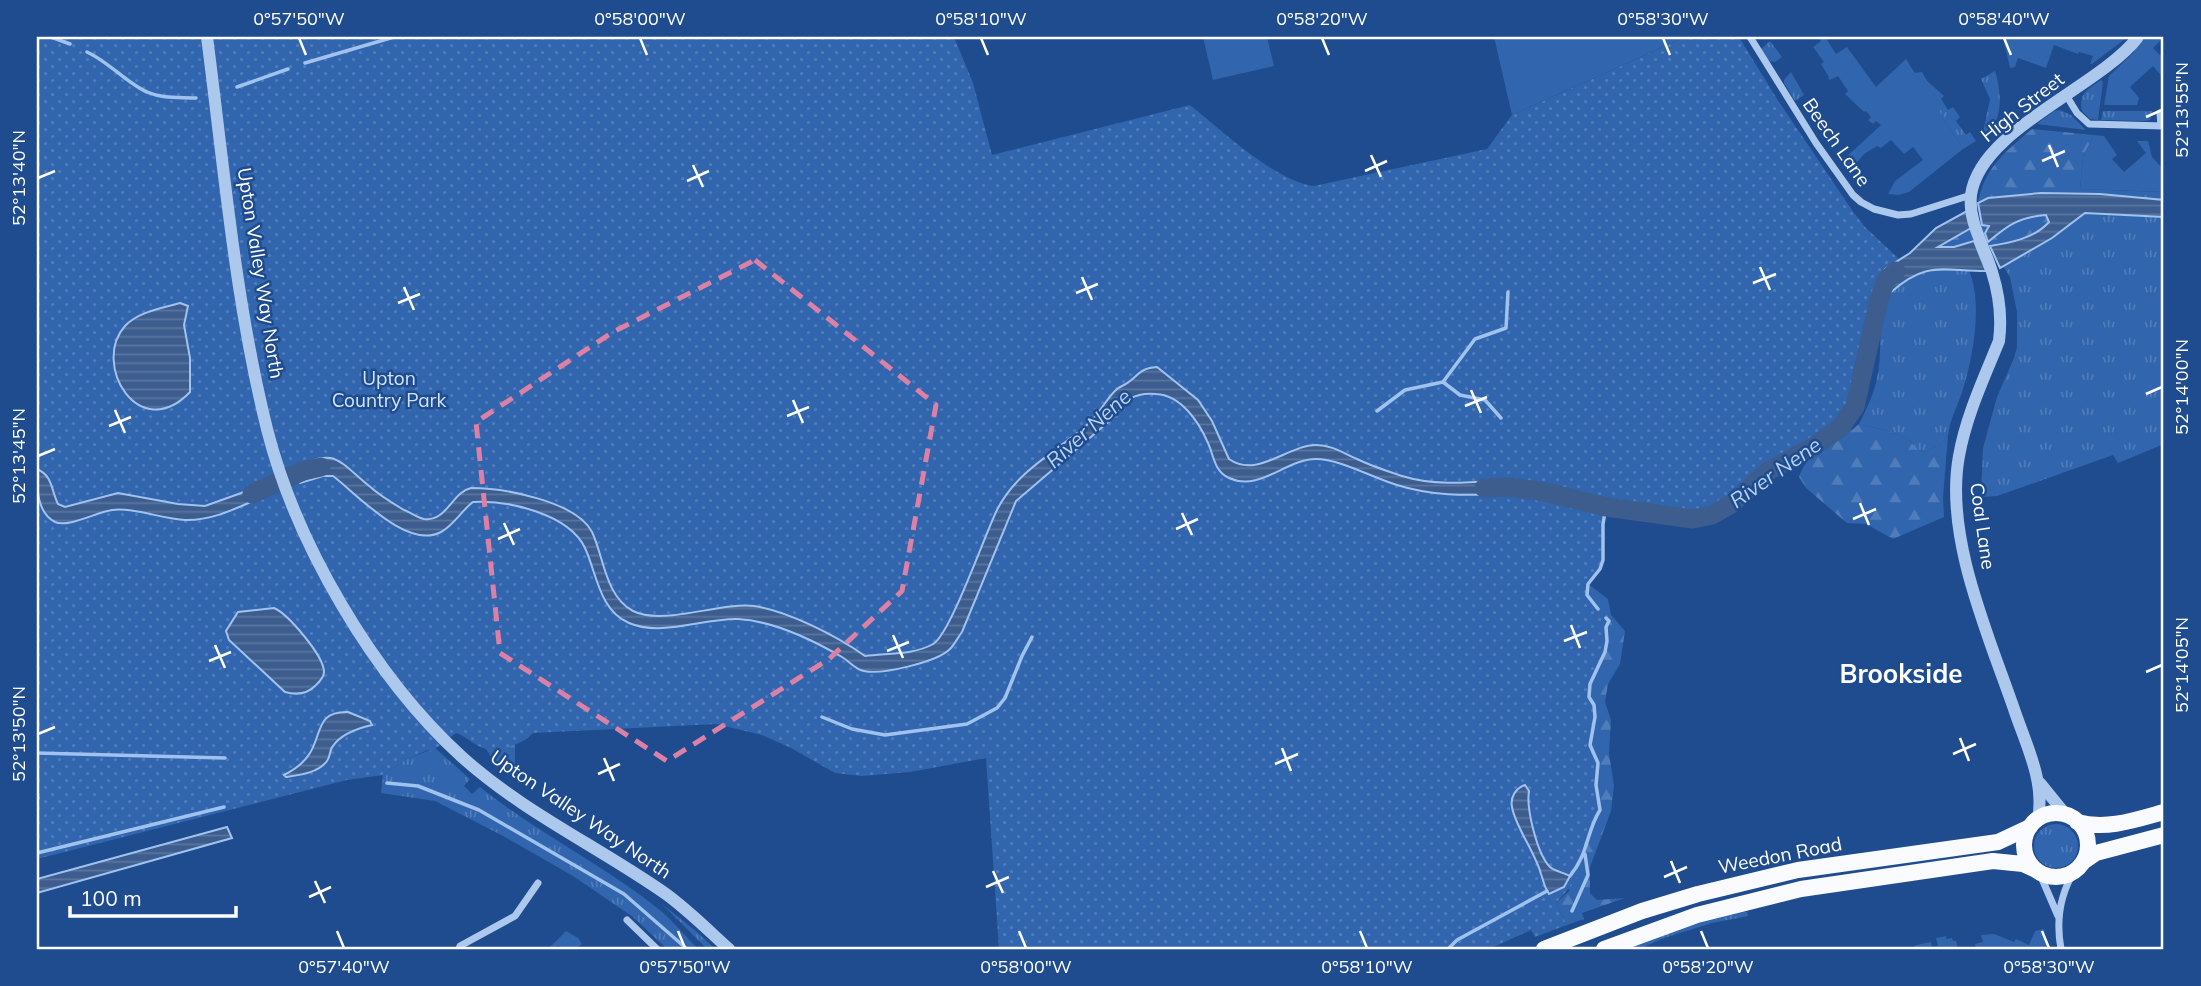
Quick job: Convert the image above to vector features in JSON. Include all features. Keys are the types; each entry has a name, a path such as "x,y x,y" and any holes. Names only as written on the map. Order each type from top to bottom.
{"highway":[{"path":"2164,812 2115,825 2098,826 2051,814 2034,823 2025,840 2025,852 2030,864 2038,871 2062,877 2096,853 2164,835"},
{"path":"2072,819 2082,828 2087,841 2087,854 2079,866"},
{"name":"Weedon Road","path":"1544,949 1642,911 1710,891 1798,870 1998,842 2034,823"},
{"name":"Weedon Road","path":"1604,949 1697,915 1801,889 1993,861 2023,864 2038,871"}],"street":[{"name":"Upton Valley Way North","path":"207,37 242,306 259,389 268,430 288,495 324,572 394,681 464,759 518,799 669,897 729,949"},
{"name":"Beech Lane","path":"1750,37 1816,143 1853,195 1861,202 1874,209 1898,215 1971,201"},
{"name":"High Street","path":"1971,201 1978,174 1994,151 2066,95 2105,69 2129,49 2138,37"},
{"path":"2066,95 2077,113 2089,124 2163,126 2160,113"},
{"name":"Coal Lane","path":"1971,201 1979,241 1992,270 2001,320 1999,341 1965,428 1958,458 1955,489 1962,544 1974,596 2039,783 2072,819"},
{"name":"Coal Lane","path":"2034,823 2039,783"},
{"path":"2058,916 2069,880 2079,866"},
{"path":"2038,871 2058,916 2061,949"},
{"path":"459,949 515,916 538,883"},
{"path":"627,920 657,949"}],"highlighted area":[{"path":"755,260 936,405 902,591 829,659 667,761 500,653 476,422 613,332"}],"green space":[{"name":"Upton Country Park","path":"37,37 954,37 973,83 992,155 1190,105 1266,165 1299,182 1314,186 1487,149 1512,115 1685,37 1739,37 1777,99 1854,213 1899,259 1885,269 1877,281 1870,304 1855,407 1840,428 1810,449 1770,470 1730,505 1712,515 1693,519 1606,508 1603,560 1600,569 1588,584 1587,595 1609,621 1606,627 1605,652 1590,684 1589,697 1594,705 1595,717 1590,745 1598,763 1596,785 1600,810 1578,870 1578,878 1556,903 1567,925 1535,937 1531,930 1489,949 999,949 986,758 910,772 862,776 835,773 762,735 716,724 533,733 518,743 492,750 482,748 456,733 431,752 428,750 405,760 383,775 347,780 37,859"},
{"path":"1203,37 1267,37 1274,66 1213,80"},
{"path":"1494,37 1685,37 1512,115"},
{"path":"1818,37 1831,37 1827,40 1836,54 1847,47 1876,87 1906,59 1963,149 1909,192 1898,195 1888,194 1895,181 1923,160 1913,147 1904,154 1891,140 1881,148 1877,146 1864,154 1850,171 1844,159 1881,125 1868,120 1871,117 1866,111 1845,94 1848,91 1838,76 1830,80 1828,78 1821,64 1824,62 1813,47 1821,41"},
{"path":"2003,37 2125,39 2092,64 2093,56 2079,52 2078,54 2054,45 2046,68 2018,58 2015,67 2010,68"},
{"path":"2147,37 2164,37 2153,48 2160,55 2164,52 2164,79 2153,66 2130,87 2139,98 2137,105 2104,105 2109,76"},
{"path":"1770,41 1782,57 1775,62 1768,61 1761,49"},
{"path":"1995,71 2000,98 1998,116 1982,137 1990,99 1981,79"},
{"path":"1791,72 1804,95 1795,101 1784,83"},
{"path":"1922,72 1927,81 1944,96 1941,99 1948,110 1953,107 1960,117 1956,121 1966,135 1970,132 1976,141 1963,149 1914,73"},
{"path":"2101,80 2103,82 2098,120 2090,119 2082,111 2081,100 2085,92"},
{"path":"2060,110 2071,115 2086,130 2037,124 2054,111"},
{"path":"2103,111 2152,111 2150,120 2144,121 2101,120"},
{"path":"2032,129 2094,135 2083,157 2080,189 2164,192 2164,200 2100,194 2041,193 1988,198 1978,203 1985,180 1997,161"},
{"path":"2094,135 2104,136 2117,155 2112,159 2124,172 2146,153 2137,141 2148,141 2152,157 2164,170 2164,192 2080,189 2083,157"},
{"path":"2085,213 2164,217 2164,444 2118,463 2113,455 1997,496 1981,497 1983,448 1997,397 2017,347 2017,312 2010,277 2003,266 2052,238"},
{"path":"2046,215 2049,222 2035,233 1984,247 2012,224"},
{"path":"1986,224 1989,230 1971,242 1937,247 1971,228"},
{"path":"1942,267 1969,271 1975,298 1975,330 1967,376 1948,436 1939,446 1923,452 1900,435 1859,424 1877,380 1882,311 1889,293 1906,278"},
{"path":"1859,424 1900,435 1923,452 1939,446 1948,436 1944,517 1893,539 1866,524 1847,523 1806,488 1799,477 1806,462 1843,429 1852,430"},
{"path":"1588,584 1608,599 1611,615 1625,631 1620,664 1608,684 1605,702 1611,720 1609,753 1614,786 1611,811 1590,867 1590,893 1597,900 1625,898 1582,913 1584,919 1567,925 1556,903 1569,891"},
{"path":"515,744 515,769 524,785 495,763 486,749"},
{"path":"435,748 470,779 464,786 472,794 480,787 639,894 661,911 698,949 667,949 633,917 573,876 435,801 381,793 383,775 405,760"},
{"path":"2056,824 2065,825 2072,830 2077,837 2077,855 2072,862 2065,867 2056,868 2047,867 2040,862 2035,855 2034,846 2035,837 2040,830 2047,825"},
{"path":"662,904 697,932 715,949 707,949"},
{"path":"1740,911 1747,912 1748,916 1712,923 1639,949 1618,949 1674,929"},
{"path":"2044,929 2048,949 1976,949 1975,944 1983,942 1981,935 1994,934 2029,945 2035,931"},
{"path":"566,931 578,938 582,944 575,949 561,949 559,946 548,949"},
{"path":"1946,936 1946,939 1952,938 1956,941 1958,949 1911,949 1916,945 1931,942 1932,947 1938,946 1936,938"}],"water":[{"path":"2041,193 2100,194 2164,200 2164,217 2085,213 2052,238 2000,268 1990,246 2029,236 2049,222 2046,215 2021,220 1988,242 1985,233 1989,226 1982,225 1978,203 1988,198"},
{"path":"1967,211 1971,228 1938,247 1954,247 1974,241 1986,271 1935,270 1914,276 1890,293 1875,288 1885,269 1910,253 1936,228"},
{"path":"180,303 188,306 184,325 190,358 190,392 171,406 154,409 138,404 126,393 117,378 114,360 116,342 130,321 151,311"},
{"path":"1157,367 1198,400 1212,421 1229,459 1240,464 1261,463 1305,446 1322,445 1402,476 1429,482 1509,480 1508,494 1425,492 1397,485 1346,465 1316,459 1305,460 1251,481 1229,478 1220,471 1200,427 1181,404 1165,396 1142,394 1126,402 1113,418 1016,501 962,632 950,649 922,663 872,672 858,669 830,650 792,632 752,620 725,619 669,628 642,627 629,623 619,617 605,600 585,548 577,536 566,526 536,512 503,504 473,502 441,532 428,536 398,527 383,518 333,476 300,483 295,469 318,458 335,459 386,499 424,519 438,516 459,495 471,488 538,498 571,512 584,521 592,532 616,596 633,611 660,616 754,606 812,625 865,656 900,653 926,648 940,637 958,604 997,510 1015,484 1038,462 1089,423 1118,389 1139,373"},
{"path":"37,469 49,479 58,504 65,507 118,493 205,506 244,492 272,478 277,491 221,514 197,519 185,520 112,510 61,523 55,522 44,512 38,491"},
{"path":"274,608 288,618 304,636 322,665 322,678 304,693 285,692 229,640 226,631 238,612"},
{"path":"348,712 370,721 372,725 345,735 336,742 327,761 319,768 286,777 284,775 308,757 325,720 330,715"},
{"path":"1525,785 1529,791 1531,819 1537,842 1545,861 1554,870 1570,876 1564,887 1549,894 1512,807 1514,793"},
{"path":"227,827 232,838 37,893 37,879"}],"waterway":[{"path":"51,37 70,44"},
{"path":"305,63 394,37"},
{"path":"87,52 147,92 165,97 196,98"},
{"path":"237,87 288,69"},
{"name":"River Nene","path":"1484,488 1509,487 1545,492 1606,507 1693,519 1712,515 1730,505 1770,470 1810,449 1840,428 1855,407 1879,300 1886,280 1896,271"},
{"path":"1377,411 1405,390 1443,382 1475,339 1506,328 1508,292"},
{"path":"1443,382 1460,395 1485,400 1501,418"},
{"name":"River Nene","path":"252,494 303,471 321,467"},
{"path":"1598,609 1587,595 1588,584 1600,569 1603,560 1606,507"},
{"path":"1570,876 1581,859 1600,810 1596,785 1598,763 1590,745 1595,717 1594,705 1589,697 1590,684 1605,652 1606,627 1609,621 1606,618"},
{"path":"822,717 852,729 885,735 967,724 997,708 1005,698 1032,637"},
{"path":"37,753 225,758"},
{"path":"387,783 418,786 479,810 624,894 687,949"},
{"path":"37,853 224,807"},
{"path":"1572,911 1588,875 1585,854"},
{"path":"1448,949 1457,940 1547,891"}],"district":[{"name":"Brookside","path":"1901,673"}]}
